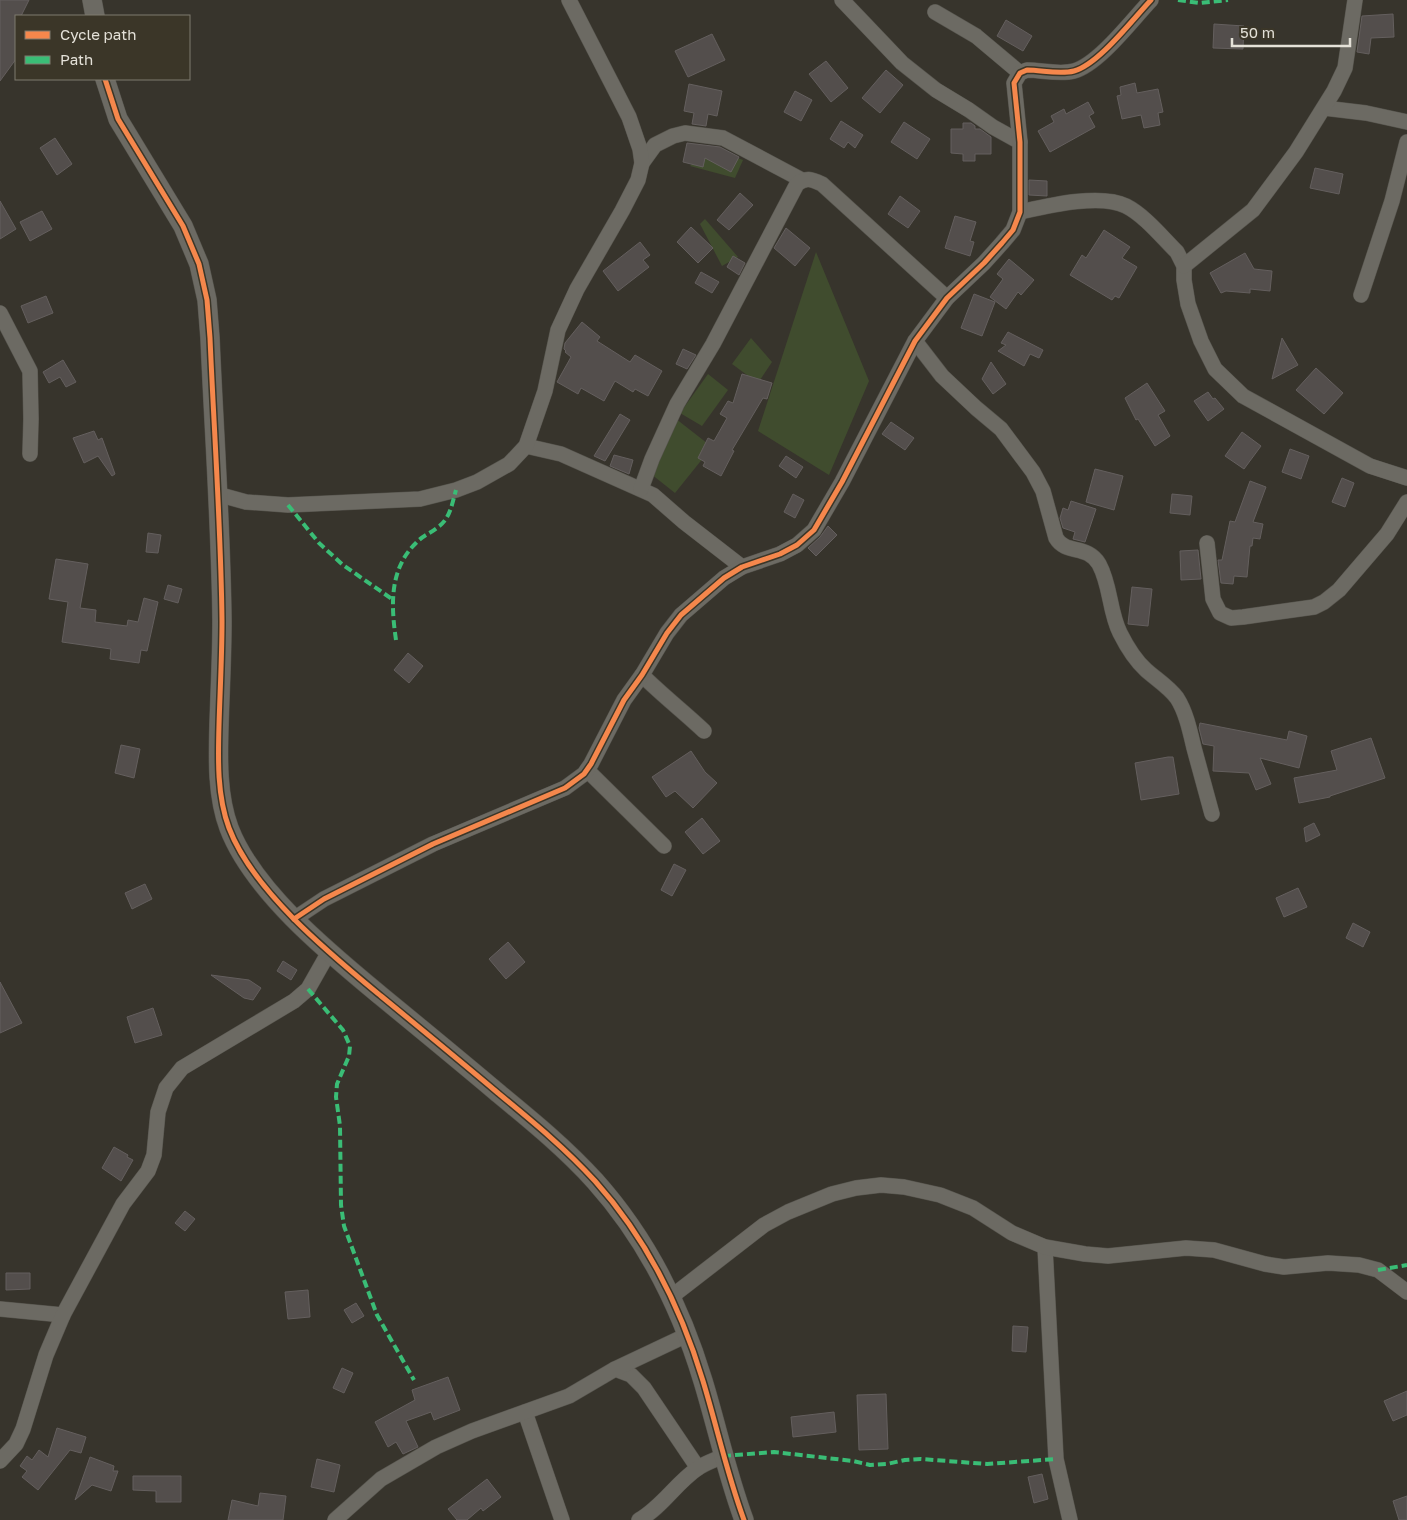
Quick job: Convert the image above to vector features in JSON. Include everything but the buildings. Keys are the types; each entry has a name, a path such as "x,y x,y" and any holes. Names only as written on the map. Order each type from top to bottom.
{"street":[{"path":"92,0 95,15"},
{"path":"568,0 628,117 640,148 642,163"},
{"path":"842,0 902,63 936,90 1020,142"},
{"path":"294,919 324,899 433,844 555,794 584,774 624,700 642,675 667,633 681,615 724,578 742,567 780,554 797,545 814,530 842,482 915,341 947,298 1002,243 1012,230 1020,212 1020,142 1014,83 1020,73 1027,70 1072,72 1083,67 1108,47 1151,0"},
{"path":"1184,266 1253,210 1296,152 1324,108 1345,68 1354,0"},
{"path":"935,12 976,36 1020,73"},
{"path":"105,80 118,119 183,226 199,264 207,300 222,621 218,754 221,795 228,826 241,853 255,874 294,919 329,952 559,1143 597,1184 627,1222 654,1264 671,1297 687,1335 703,1380 731,1486 744,1520"},
{"path":"1324,108 1366,113 1407,122"},
{"path":"217,494 246,502 288,505 420,499 456,490 477,482 509,464 526,446 545,391 558,330 578,289 638,180 642,163 654,145 673,136 685,133 723,138 802,180"},
{"path":"1361,295 1392,201 1407,142"},
{"path":"641,489 652,459 677,404 713,344 797,184 802,180 809,178 822,184 947,298"},
{"path":"1020,212 1060,204 1110,201 1126,206 1141,216 1177,252 1184,266 1188,304 1201,341 1215,368 1243,396 1370,466 1407,478"},
{"path":"0,313 30,371 32,419 30,454"},
{"path":"915,341 942,376 1000,428 1033,472 1044,491 1059,543 1065,547 1086,551 1099,564 1108,585 1116,624 1120,634 1144,668 1177,698 1188,722 1212,814"},
{"path":"526,446 561,454 653,495 742,567"},
{"path":"1208,543 1212,599 1220,613 1231,618 1314,607 1339,590 1387,534 1407,502"},
{"path":"642,675 704,731"},
{"path":"586,770 664,846"},
{"path":"0,1461 16,1444 23,1429 46,1355 63,1315 123,1204 148,1171 154,1155 158,1112 166,1088 182,1068 294,1001 308,989 329,952"},
{"path":"671,1297 764,1226 805,1205 856,1188 881,1185 904,1187 940,1195 973,1208 1012,1233 1045,1247 1108,1256 1186,1248 1214,1250 1265,1264 1284,1267 1328,1263 1358,1265 1378,1270 1407,1292"},
{"path":"1045,1247 1056,1459 1070,1520"},
{"path":"0,1309 63,1315"},
{"path":"335,1520 381,1478 436,1447 569,1396 615,1370 687,1335"},
{"path":"615,1370 632,1375 644,1388 698,1468"},
{"path":"524,1412 562,1520"},
{"path":"639,1520 656,1509 679,1484 698,1468 723,1456"}],"green space":[{"path":"711,148 743,160 735,178 690,166"},
{"path":"705,219 738,257 722,266 700,224"},
{"path":"816,252 869,381 829,475 758,431"},
{"path":"751,338 772,362 758,383 732,364"},
{"path":"708,374 728,390 702,426 680,413"},
{"path":"671,415 712,447 675,493 651,474"}],"marked path":[{"path":"1178,0 1199,3 1228,0"},
{"path":"396,640 393,614 396,576 407,553 418,541 445,520 450,511 456,490"},
{"path":"288,505 319,543 343,565 392,599"},
{"path":"308,989 343,1030 350,1046 349,1056 337,1084 336,1097 340,1126 341,1205 344,1226 377,1315 414,1380"},
{"path":"1378,1270 1407,1265"},
{"path":"723,1456 774,1452 853,1461 870,1465 921,1459 987,1464 1056,1459"}],"cycle path":[{"path":"294,919 324,899 433,844 565,788 584,774 624,700 642,675 667,633 681,615 724,578 742,567 780,554 797,545 814,530 842,482 915,341 947,298 984,263 1013,230 1020,212 1020,142 1014,83 1020,73 1027,70 1068,72 1084,67 1104,51 1151,0"},
{"path":"105,80 118,119 183,226 199,264 207,300 221,586 220,790 229,828 240,852 256,875 294,920 316,941 548,1135 584,1169 613,1203 646,1250 673,1301 684,1327 703,1381 727,1468 744,1520"}]}
